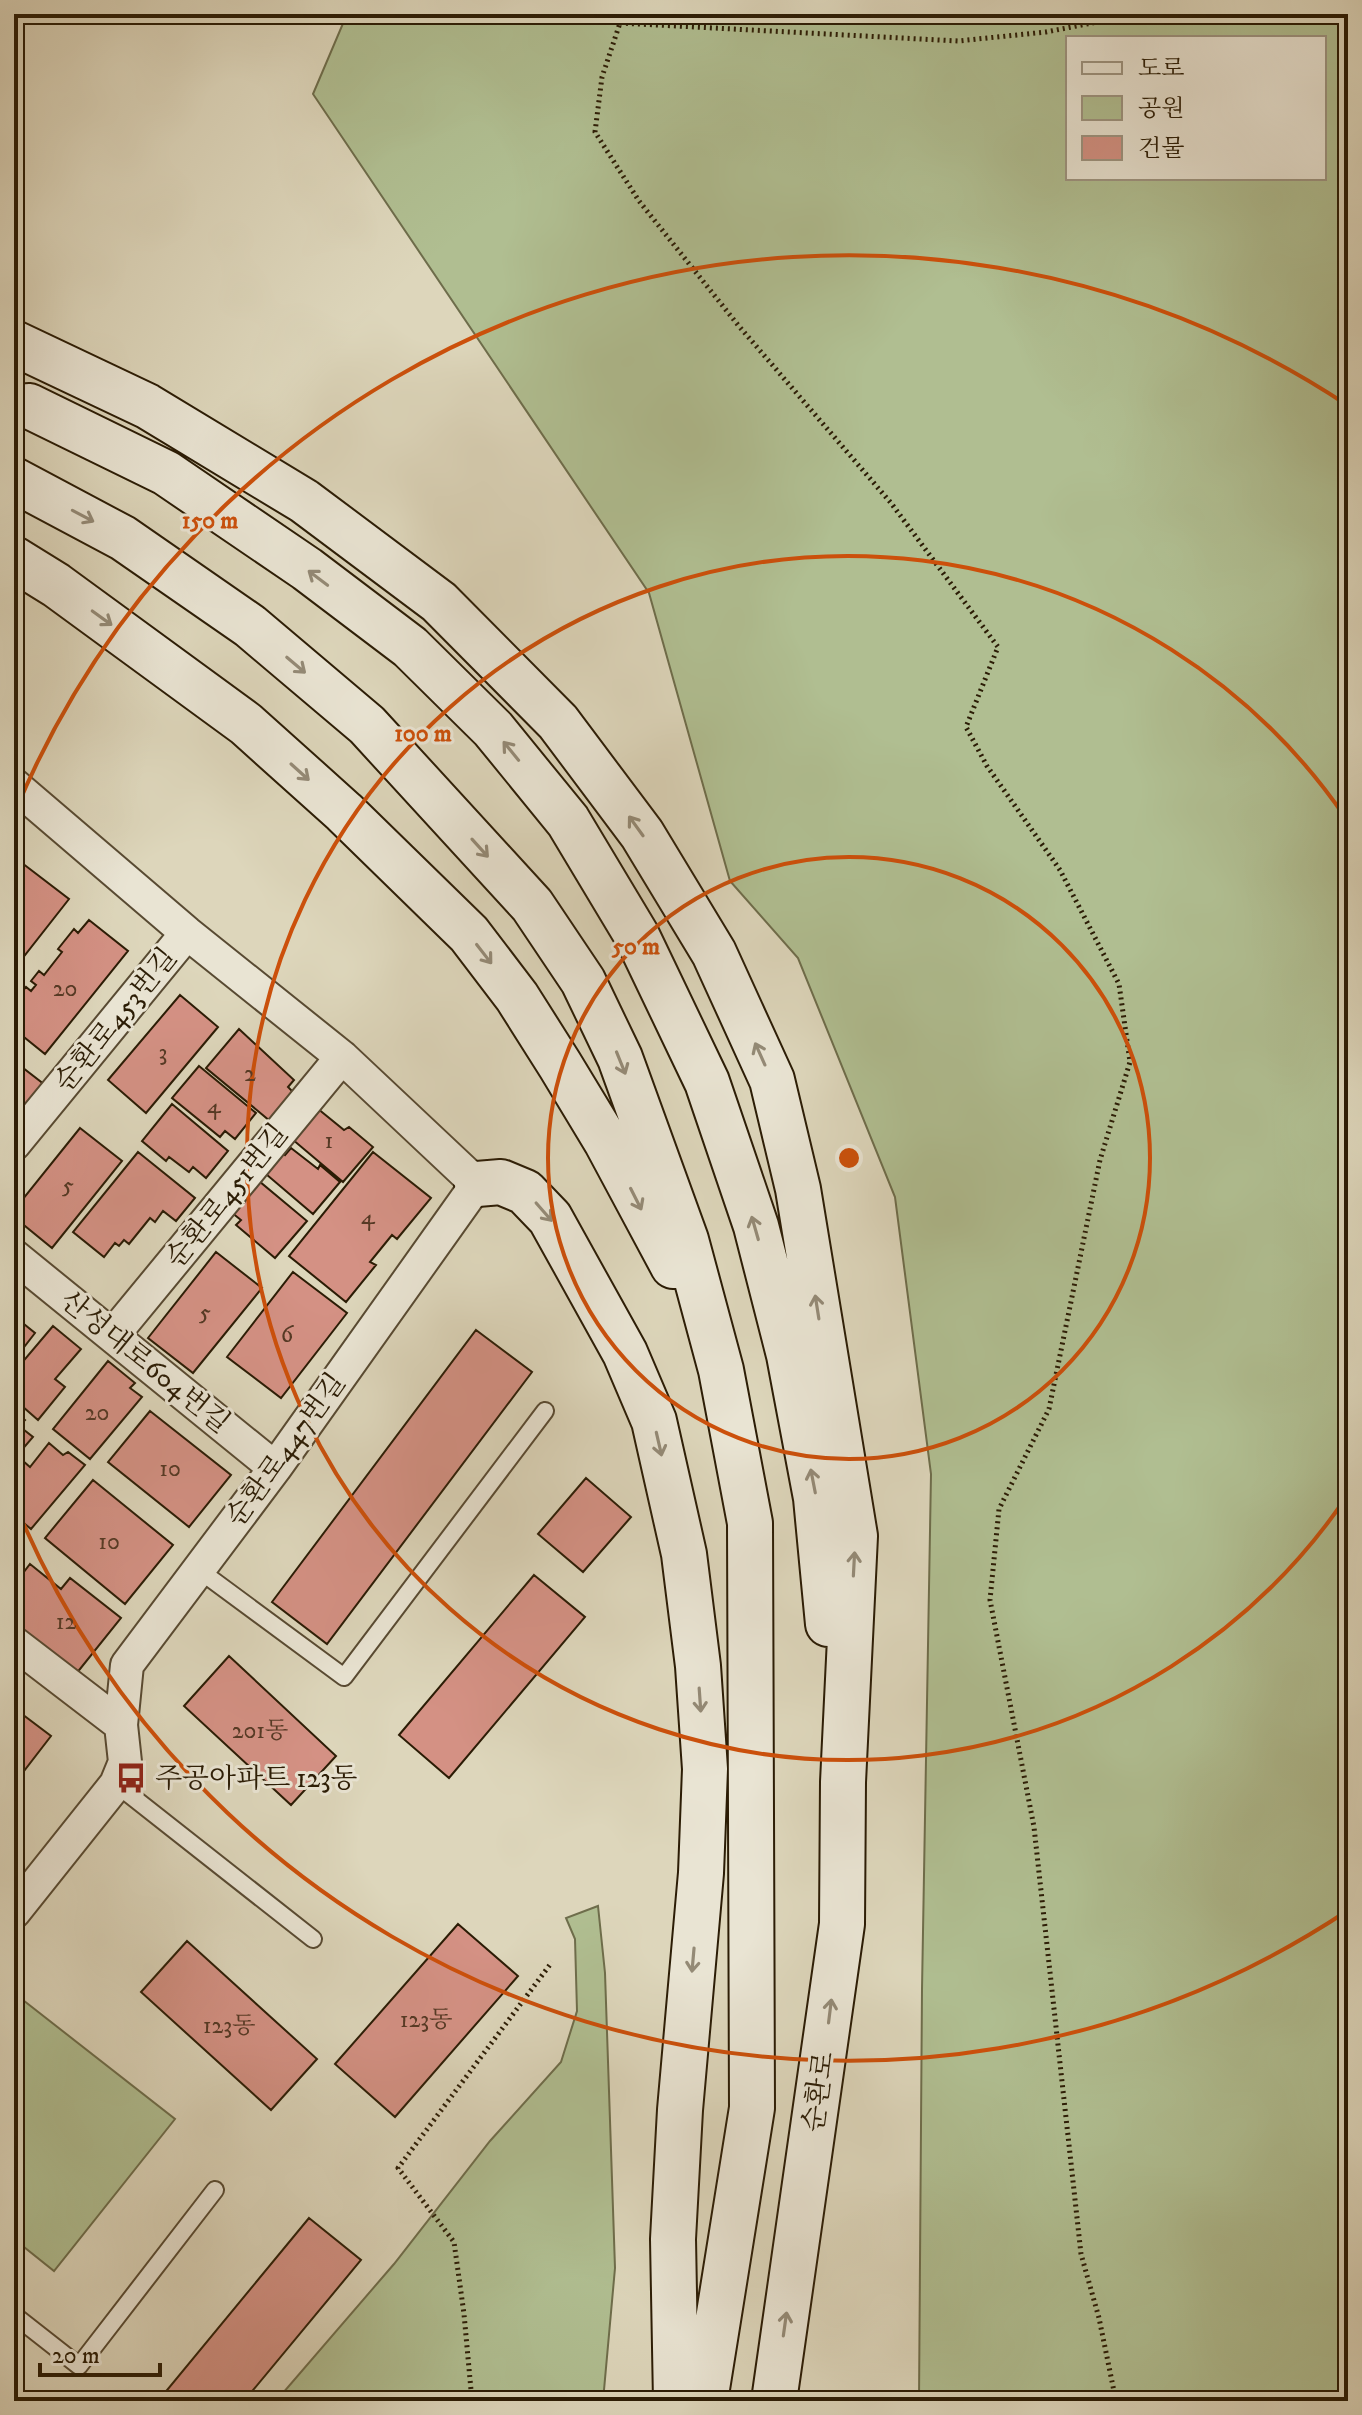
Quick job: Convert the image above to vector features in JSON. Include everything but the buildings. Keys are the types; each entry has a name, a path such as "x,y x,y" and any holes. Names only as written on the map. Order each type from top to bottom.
{"main road":[{"path":"14,343 147,406 304,501 439,602 558,722 642,834 714,953 772,1080 798,1189 840,1435 855,1536 843,1782"},
{"path":"29,406 166,473 307,569 410,647 493,729 568,821 637,936 707,1082 756,1226 789,1355 816,1498 843,1782"},
{"path":"14,480 123,538 250,626 367,725 532,905 583,981 620,1058 686,1240 721,1370 750,1523 752,2108 705,2401"},
{"path":"14,559 56,585 246,724 344,812 469,934 517,997 583,1103 710,1328"},
{"path":"477,1184 501,1182 525,1192 558,1231 625,1353 654,1421 684,1554 698,1666 705,1769 701,1873 680,2110 673,2239 676,2401"},
{"name":"순환로","path":"774,2401 842,1924 843,1782"}],"street":[{"path":"20,801 342,1057 477,1184"},
{"name":"순환로453번길","path":"14,1144 187,933"},
{"name":"순환로451번길","path":"113,1335 342,1057"},
{"name":"순환로447번길","path":"116,1784 125,1762 121,1725 127,1665 275,1468 477,1184"},
{"name":"산성대로604번길","path":"14,1256 275,1468"},
{"path":"14,1643 121,1725"},
{"path":"14,1912 116,1784"}],"lane":[{"path":"199,1570 344,1677 545,1411"},
{"path":"116,1784 313,1939"},
{"path":"14,2315 79,2366 215,2190"}],"path":[{"path":"617,14 620,23 602,77 595,132 639,201 738,325 891,503 998,647 966,727 987,766 1060,870 1119,984 1130,1062 1100,1160 1049,1409 999,1509 990,1600 1034,1827 1081,2254 1099,2318 1116,2401"},
{"path":"620,23 958,41 1046,32 1138,14"},
{"path":"472,2401 454,2242 398,2168 552,1962"}],"green space":[{"path":"347,14 1348,14 1348,2401 919,2401 931,1474 895,1197 798,958 730,881 649,593 313,94"},
{"path":"598,1906 605,1973 615,2268 603,2401 276,2401 394,2264 490,2141 561,2062 577,2011 575,1939 566,1918"},
{"path":"14,1993 175,2119 54,2271 14,2239"}],"place":[{"name":"주공아파트 123동","path":"131,1778"}]}
